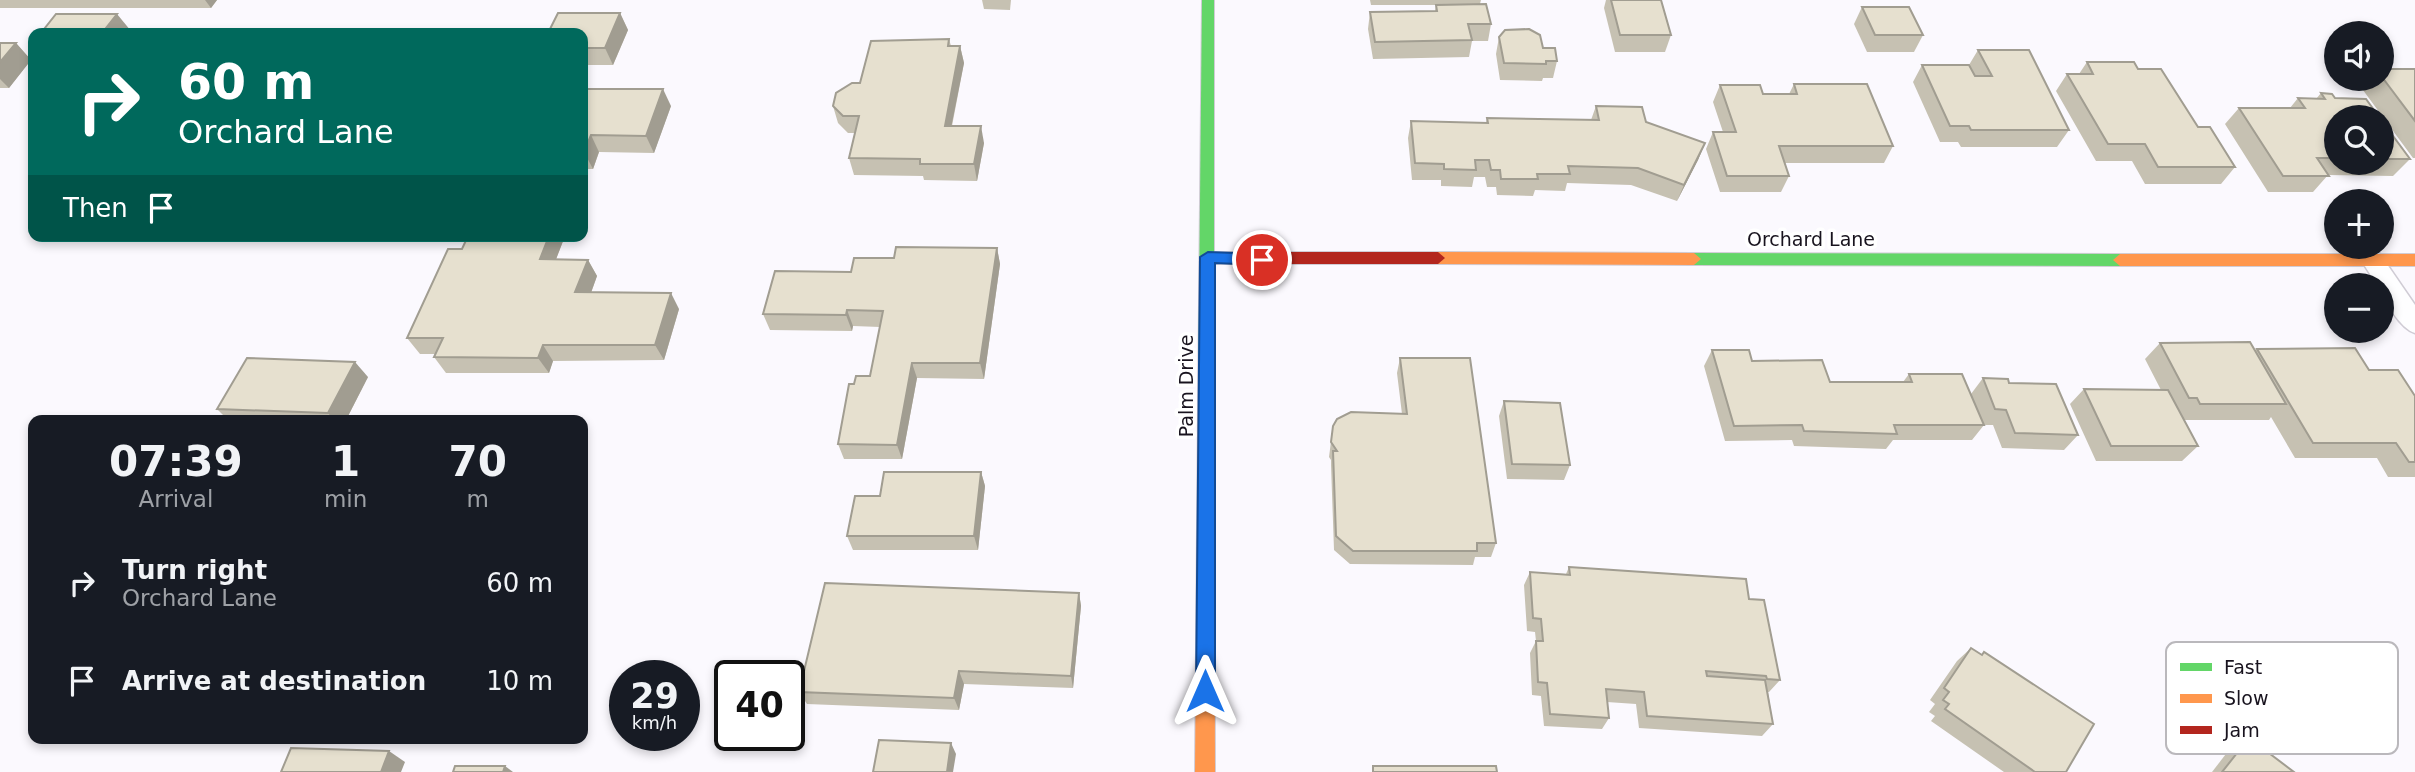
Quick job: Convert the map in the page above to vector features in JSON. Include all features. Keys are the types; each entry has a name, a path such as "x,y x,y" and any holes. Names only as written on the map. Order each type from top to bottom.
{"street":[{"name":"Palm Drive","path":"1205,772 1208,0"},
{"name":"Orchard Lane","path":"1208,257 2415,260"}],"lane":[{"path":"2372,260 2415,324"}],"building":[{"path":"1611,0 1661,0 1671,35 1620,35"},
{"path":"1486,4 1491,24 1468,24 1472,40 1375,42 1370,12 1437,11 1436,5"},
{"path":"1862,7 1909,7 1923,35 1875,35"},
{"path":"558,13 620,13 605,48 588,48 588,28 550,28"},
{"path":"56,14 117,14 106,28 45,28"},
{"path":"1529,29 1540,35 1543,48 1555,48 1557,61 1546,61 1546,64 1504,63 1499,37 1505,30"},
{"path":"949,39 948,46 960,46 945,126 981,126 974,164 920,164 920,159 849,158 859,116 843,116 833,106 836,93 852,83 860,83 871,41"},
{"path":"0,43 16,43 0,62"},
{"path":"1978,50 2029,50 2069,130 1971,130 1969,126 1950,126 1922,65 1969,65 1975,76 1992,76"},
{"path":"2087,62 2134,62 2138,69 2161,69 2198,127 2210,127 2235,167 2158,167 2145,144 2108,144 2067,74 2093,74"},
{"path":"2394,69 2415,69 2415,121 2392,91"},
{"path":"1794,84 1867,84 1893,146 1779,146 1789,176 1727,176 1713,132 1736,132 1720,85 1760,85 1763,94 1797,94"},
{"path":"588,89 663,89 646,136 591,135 588,142"},
{"path":"2321,93 2332,94 2335,98 2366,99 2370,105 2324,105 2324,158 2317,158 2324,168 2324,175 2329,176 2283,176 2239,108 2305,108 2298,98 2325,99"},
{"path":"1596,106 1642,107 1646,122 1705,143 1684,185 1638,168 1568,166 1570,174 1537,174 1538,179 1501,179 1500,170 1491,170 1489,160 1475,160 1476,170 1444,169 1444,164 1415,163 1411,121 1488,123 1487,118 1599,120"},
{"path":"2394,137 2410,159 2394,159"},
{"path":"465,242 547,242 540,259 588,260 575,292 671,293 655,345 543,345 538,358 434,357 443,338 407,338 448,249 462,249"},
{"path":"896,247 997,248 980,363 912,363 897,445 838,444 849,384 854,384 856,376 870,376 883,311 847,310 846,315 763,314 775,271 851,272 854,258 894,258"},
{"path":"2250,342 2286,404 2200,404 2197,398 2189,398 2160,343"},
{"path":"2355,348 2369,370 2398,370 2415,396 2415,462 2409,462 2396,443 2313,443 2257,349"},
{"path":"1712,350 1749,350 1752,361 1822,360 1830,382 1912,382 1909,374 1962,374 1984,425 1894,425 1897,434 1804,431 1802,425 1734,426"},
{"path":"247,358 355,362 328,413 217,409"},
{"path":"1400,358 1470,358 1496,543 1477,543 1477,551 1353,551 1336,536 1333,451 1337,451 1331,442 1333,426 1337,419 1351,412 1407,414"},
{"path":"1983,378 2008,379 2009,383 2056,384 2078,435 2015,433 2006,410 1995,409"},
{"path":"2084,389 2168,390 2198,446 2111,446"},
{"path":"1504,401 1560,403 1570,465 1512,464"},
{"path":"884,472 981,472 974,536 847,536 855,496 880,496"},
{"path":"1569,567 1746,579 1749,599 1764,600 1780,680 1767,679 1766,676 1706,671 1707,676 1765,680 1773,724 1647,716 1644,692 1606,689 1609,718 1550,714 1547,683 1538,682 1536,641 1543,641 1541,619 1533,618 1530,572 1570,575"},
{"path":"825,583 1079,593 1071,676 959,671 954,698 805,692 805,667"},
{"path":"1971,648 1982,655 1984,652 2094,724 2066,772 2035,772 1945,709 1949,704 1943,700 1949,692 1944,688"},
{"path":"879,740 951,743 947,772 873,772"},
{"path":"291,748 389,751 381,772 281,772"},
{"path":"2236,754 2270,754 2294,772 2222,772"},
{"path":"455,766 505,766 503,772 453,772"},
{"path":"1373,766 1496,766 1497,772 1373,772"}],"traffic: fast":[{"path":"1206,405 1208,0"},
{"path":"1694,259 2120,260"}],"traffic: slow":[{"path":"1438,258 1694,259"},
{"path":"2120,260 2415,260"},
{"path":"1205,772 1206,405"}],"traffic: jam":[{"path":"1208,258 1438,258"}],"route":[{"path":"1205,691 1208,257 1262,260"}]}
